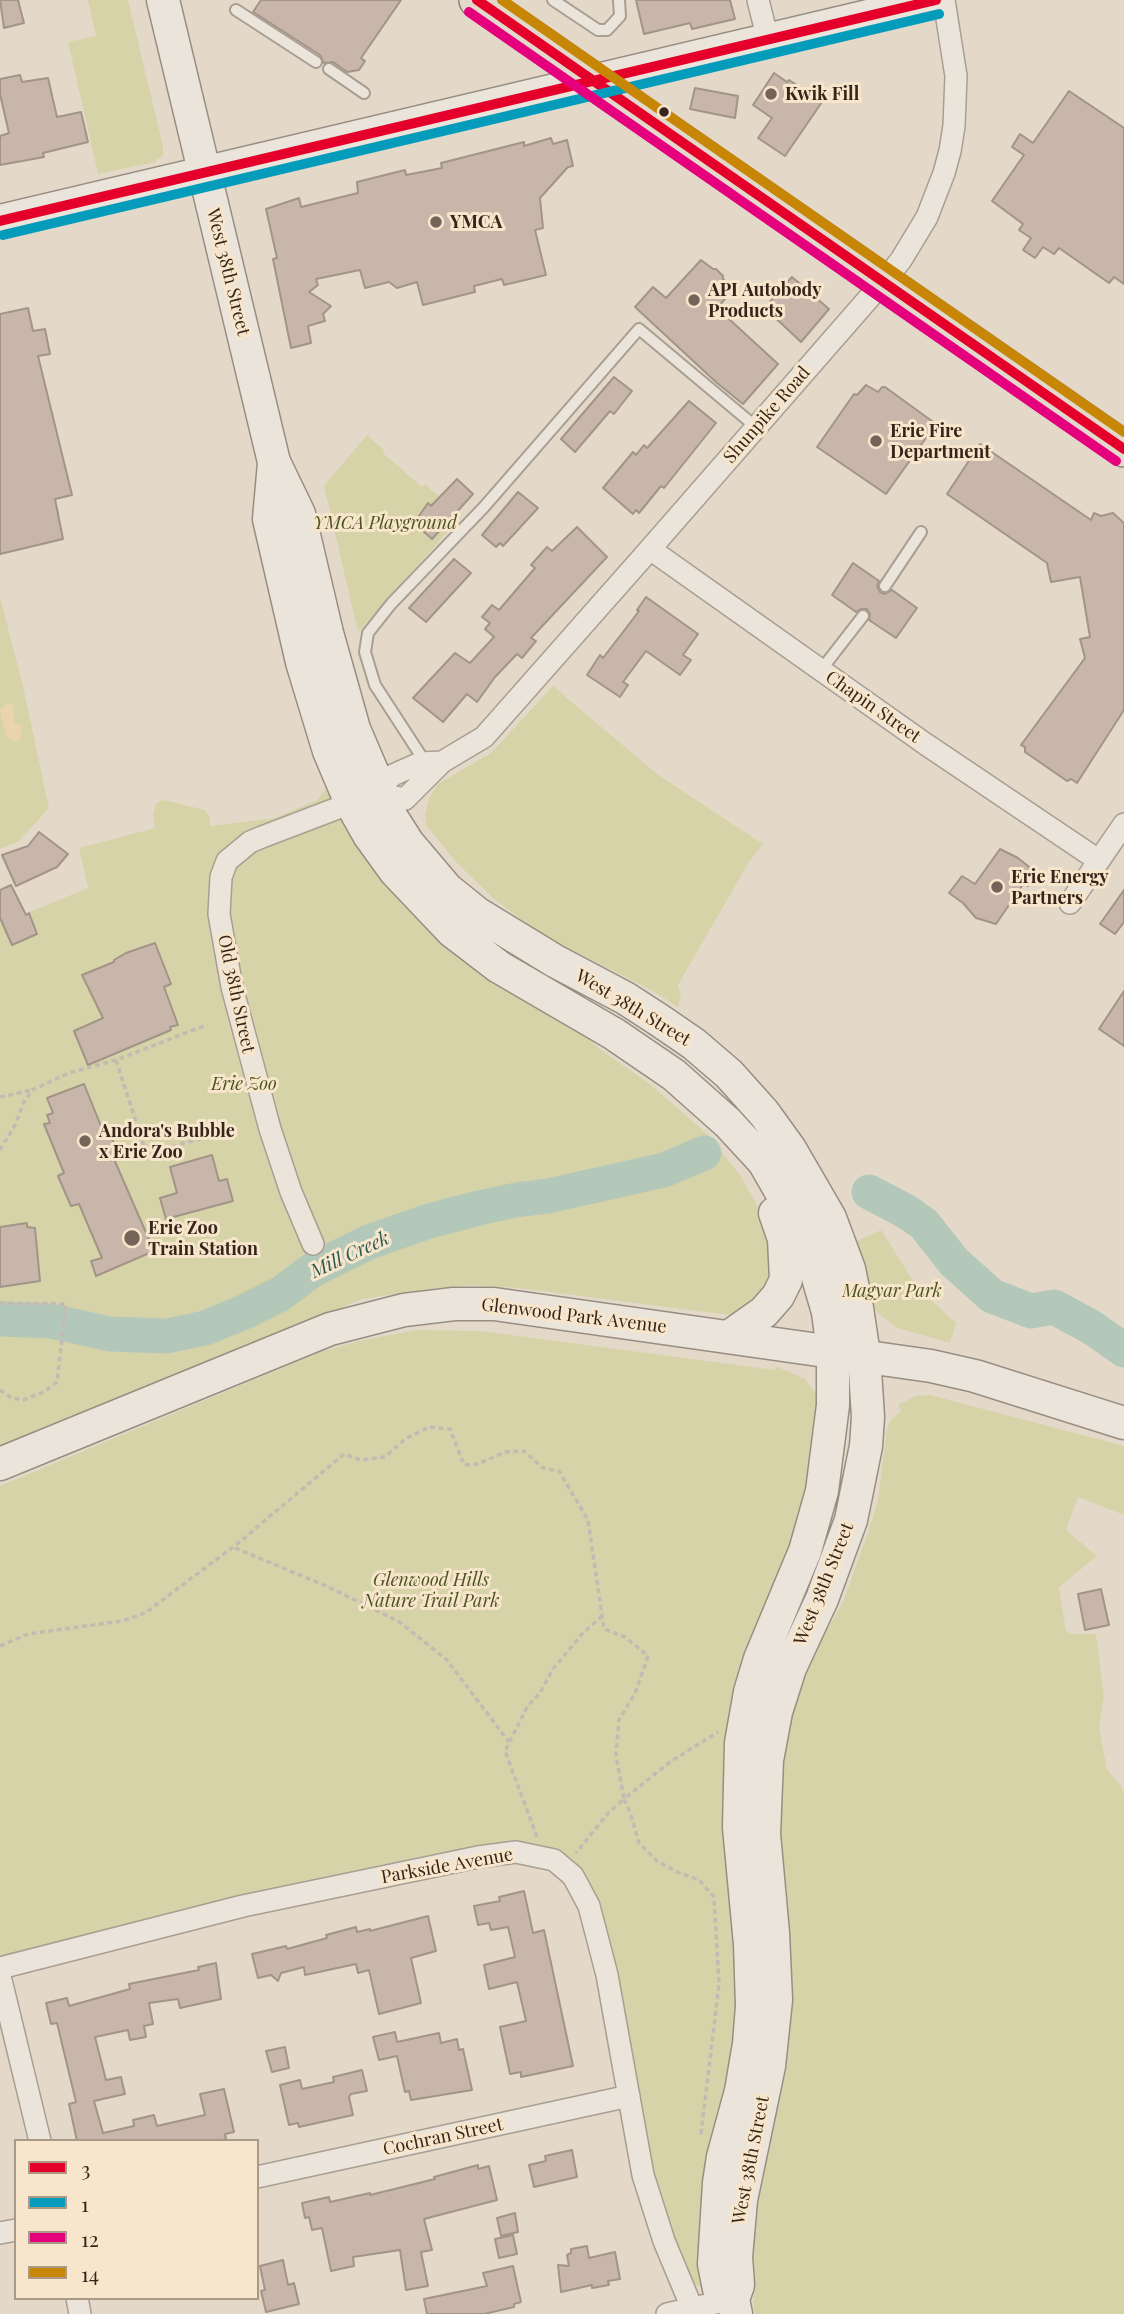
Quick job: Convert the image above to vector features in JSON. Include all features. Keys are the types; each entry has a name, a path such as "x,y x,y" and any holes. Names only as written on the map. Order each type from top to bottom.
{"main road":[{"name":"West 38th Street","path":"163,0 274,462 299,514 343,695 381,793 393,845 395,871 452,931 499,967 614,1034 674,1075 722,1117 764,1162 791,1209 813,1256 828,1312 833,1350 833,1405 822,1491 805,1551 760,1659 750,1692 741,1743 738,1827 750,1944 752,2006 741,2091 723,2157 719,2183 714,2264 719,2289 734,2307"},
{"path":"477,0 1124,449"},
{"path":"0,221 936,0"},
{"name":"West 38th Street","path":"274,462 269,519 302,662 329,751 351,803 369,835 393,845 478,914 659,1020 694,1044 729,1074 764,1113 790,1149 830,1218 813,1256"},
{"name":"West 38th Street","path":"734,2307 738,2285 736,2257 741,2200 769,2066 776,2000 764,1834 770,1735 790,1668 834,1572 857,1495 866,1446 868,1417 864,1355 849,1269 813,1256"},
{"path":"730,1336 764,1312 778,1296 786,1280 813,1256"},
{"name":"Glenwood Park Avenue","path":"0,1464 330,1329 404,1310 454,1304 494,1304 931,1366 975,1376 1124,1423"}],"street":[{"path":"758,0 768,40"},
{"name":"Shunpike Road","path":"227,862 250,842 381,793 386,781 393,775 412,766 433,762 475,742 490,730 883,282 901,260 927,218 950,151 956,76 944,0"},
{"name":"Chapin Street","path":"650,549 924,743 1098,860"},
{"path":"1070,903 1124,824"},
{"name":"Old 38th Street","path":"227,862 221,877 219,914 232,987 275,1144 313,1244"},
{"name":"Parkside Avenue","path":"0,1968 243,1906 452,1862 516,1852 541,1855 564,1866"},
{"path":"564,1866 580,1887 593,1919 607,1975 643,2175 664,2241 692,2308"},
{"path":"0,1976 40,2139"},
{"name":"Cochran Street","path":"259,2177 629,2096"},
{"path":"667,2314 692,2308 734,2307"}],"lane":[{"path":"552,0 598,30 607,30 620,16 619,0"},
{"path":"236,10 316,62"},
{"path":"328,69 364,93"},
{"path":"433,762 375,685 365,652 368,633 391,604 484,507 639,328 757,427"},
{"path":"885,586 921,532"},
{"path":"821,670 863,616"}],"path":[{"path":"0,1097 32,1090 69,1073 116,1060 204,1026"},
{"path":"116,1060 147,1156 184,1143 235,1131"},
{"path":"0,1150 32,1090"},
{"path":"876,1300 898,1287"},
{"path":"0,1303 66,1304 57,1382 54,1386 23,1400 12,1398 0,1390"},
{"path":"0,1646 28,1634 122,1621 145,1612 234,1547 344,1454 362,1460 385,1457 405,1439 429,1427 450,1429 464,1465 478,1464 505,1451 524,1451 543,1468 559,1471 588,1520 604,1629 625,1637 648,1656 635,1693 619,1720 616,1755 624,1799 631,1812 639,1843 657,1861 699,1880 714,1897 719,1984 700,2140"},
{"path":"234,1547 324,1585 398,1621 446,1659 509,1742"},
{"path":"541,1855 534,1827 505,1751 527,1707 540,1693 553,1669 582,1634 602,1616"},
{"path":"564,1866 624,1799 670,1762 716,1732 725,1733"}],"green space":[{"path":"88,0 128,0 163,146 163,156 156,162 98,174 68,42 96,36"},
{"name":"YMCA Playground","path":"367,435 384,450 383,453 422,487 425,484 461,517 358,632 324,486"},
{"path":"0,597 23,686 49,808 19,841 0,849"},
{"path":"553,686 657,774 763,844 749,862 678,985 681,995 678,1007 651,990 552,940 526,923 493,898 456,862 426,825 425,814 429,798 438,784 491,753"},
{"name":"Erie Zoo","path":"327,781 598,1048 650,1084 708,1135 740,1175 769,1227 775,1282 745,1311 729,1315 518,1288 472,1285 362,1299 0,1452 0,924 88,888 79,848 155,828 153,813 157,802 164,800 205,810 210,817 210,826 275,818 317,800 326,789"},
{"name":"Magyar Park","path":"881,1230 917,1287 956,1323 950,1343 897,1328 878,1313 870,1301 852,1243"},
{"name":"Glenwood Hills Nature Trail Park","path":"416,1330 481,1331 775,1370 776,1366 805,1379 816,1394 820,1410 811,1489 778,1582 745,1974 706,2286 695,2286 657,2191 611,1946 594,1891 583,1873 473,1848 344,1873 0,1957 0,1486 320,1352"},
{"path":"930,1395 1124,1446 1124,1515 1078,1497 1066,1530 1097,1556 1059,1587 1066,1631 1071,1634 1096,1634 1104,1697 1099,1727 1107,1769 1122,1788 1124,1795 1124,2314 755,2314 754,2311 751,2248 783,1898 778,1804 784,1739 803,1677 843,1602 869,1530 878,1500 887,1428 901,1411 898,1405 916,1396"}],"sand":[{"path":"8,703 13,705 14,722 23,726 19,740 14,742 6,736 0,710"}],"building":[{"path":"0,0 18,0 24,23 4,28"},
{"path":"261,0 401,0 361,58 365,61 359,70 347,72 333,62 324,63 320,55 253,12"},
{"path":"636,0 730,0 735,19 692,29 690,23 644,34"},
{"path":"774,73 822,102 785,156 758,138 772,118 753,105"},
{"path":"20,75 22,82 48,78 57,117 81,112 88,142 43,153 44,157 0,165 0,136 9,133 0,94 0,79"},
{"path":"695,88 738,96 735,118 690,109"},
{"path":"1069,91 1124,128 1124,284 1114,277 1109,283 1059,248 1054,254 1043,247 1035,258 1023,250 1031,238 1019,230 1023,224 992,201 1024,155 1012,147 1020,134 1033,143"},
{"path":"551,138 553,144 567,140 573,166 568,167 540,198 543,228 535,230 546,275 504,285 502,279 474,286 475,292 423,305 417,282 397,288 389,282 365,288 360,270 316,279 318,285 309,292 331,306 323,314 325,321 308,326 311,343 291,348 273,259 277,258 266,209 299,198 301,207 358,193 357,182 405,170 406,175 442,168 441,163"},
{"path":"701,260 716,269 734,289 717,308 778,364 743,404 635,307 653,287 666,298"},
{"path":"792,277 829,309 801,342 767,310 768,304"},
{"path":"28,308 33,331 45,329 50,354 38,356 72,495 55,499 63,539 0,554 0,314"},
{"path":"614,377 632,391 614,414 610,411 575,452 561,439"},
{"path":"866,385 878,392 885,387 936,424 886,494 817,447 854,394 857,395"},
{"path":"689,401 716,423 664,488 661,486 639,513 636,510 633,514 603,488 633,452 636,455 644,445 647,448"},
{"path":"980,444 1091,520 1094,513 1101,516 1113,513 1124,523 1124,710 1077,783 1071,779 1067,781 1025,752 1025,747 1021,745 1085,658 1080,639 1090,637 1080,577 1051,582 1047,563 947,494"},
{"path":"457,479 473,494 432,539 414,523 428,503 431,506"},
{"path":"518,492 538,508 503,546 500,543 496,547 482,535"},
{"path":"577,527 607,557 531,638 536,641 522,658 517,654 495,677 477,702 467,694 443,722 413,698 455,653 470,663 494,637 485,629 490,623 482,617 492,605 499,610 535,568 531,565 547,547 552,551"},
{"path":"454,559 471,573 426,622 409,608"},
{"path":"853,563 879,581 877,586 880,592 885,594 892,590 917,608 896,638 869,620 867,609 856,612 832,595"},
{"path":"646,597 698,634 683,655 691,660 680,675 646,651 623,682 628,685 620,697 587,675 600,655 603,658 639,611 637,610"},
{"path":"39,832 68,854 57,867 16,886 2,855 28,846"},
{"path":"1000,849 1018,858 1038,874 1028,886 1024,883 996,924 976,918 963,903 949,893 962,876 975,884"},
{"path":"11,885 26,915 29,913 37,934 12,945 0,918 0,890"},
{"path":"1124,890 1124,922 1115,934 1100,924"},
{"path":"155,943 171,984 164,987 178,1025 88,1065 74,1031 103,1018 82,975 114,962 126,953"},
{"path":"1124,991 1124,1046 1099,1029"},
{"path":"84,1084 103,1131 108,1129 119,1156 114,1159 154,1251 96,1276 91,1261 102,1258 79,1204 71,1206 58,1176 64,1173 44,1124 50,1123 47,1115 53,1113 47,1098"},
{"path":"212,1155 219,1181 227,1179 233,1201 166,1219 160,1198 177,1193 170,1167"},
{"path":"27,1223 27,1227 35,1228 40,1281 0,1287 0,1227"},
{"path":"1101,1589 1109,1625 1085,1630 1078,1594"},
{"path":"524,1891 533,1933 544,1930 573,2066 521,2077 521,2072 510,2074 500,2027 526,2021 517,1982 489,1989 484,1965 515,1957 508,1927 491,1930 489,1923 478,1925 474,1906 500,1901 499,1897"},
{"path":"428,1916 436,1951 411,1958 421,2003 379,2014 369,1970 358,1973 356,1964 305,1975 304,1967 281,1973 278,1981 271,1975 258,1978 252,1954 286,1946 287,1949 356,1927 357,1932 370,1931"},
{"path":"216,1963 221,1999 180,2008 178,1999 149,2003 153,2024 144,2026 146,2037 130,2040 128,2030 95,2037 106,2080 121,2077 125,2094 94,2101 103,2133 134,2126 133,2120 154,2115 157,2126 205,2115 200,2094 224,2089 234,2132 225,2134 226,2139 77,2139 69,2104 76,2102 57,2023 51,2024 46,2003 67,1998 69,2006 130,1989 129,1984 199,1970 198,1967"},
{"path":"395,2032 397,2042 439,2033 441,2043 457,2039 459,2050 463,2049 472,2090 411,2100 409,2091 405,2092 397,2056 379,2060 373,2037"},
{"path":"285,2047 289,2068 272,2072 266,2051"},
{"path":"362,2070 367,2091 351,2094 349,2097 353,2115 299,2127 298,2123 289,2125 280,2085 300,2080 302,2089 334,2082 333,2077"},
{"path":"572,2150 577,2177 534,2187 529,2165 546,2161 545,2156"},
{"path":"478,2165 478,2169 489,2166 497,2200 424,2219 432,2250 421,2252 428,2286 406,2290 400,2250 353,2257 354,2266 331,2271 322,2228 312,2230 309,2217 305,2218 302,2203 329,2197 330,2202 370,2195"},
{"path":"515,2213 518,2232 501,2236 497,2218"},
{"path":"513,2235 517,2254 499,2258 495,2239"},
{"path":"587,2246 589,2258 615,2252 620,2279 608,2281 609,2285 592,2288 592,2285 561,2292 558,2265 569,2266 567,2255 571,2253 571,2249"},
{"path":"283,2260 288,2285 294,2283 299,2304 266,2312 261,2291 265,2290 260,2266"},
{"path":"513,2266 521,2302 514,2304 514,2307 484,2314 427,2314 424,2299 487,2286 483,2273"}],"waterway":[{"name":"Mill Creek","path":"0,1319 51,1321 110,1334 167,1336 205,1328 280,1294 314,1269 369,1242 429,1221 479,1208 548,1196 664,1170 704,1153"},
{"name":"Mill Creek","path":"869,1192 924,1224 954,1262 992,1296 1031,1311 1054,1307 1091,1327 1124,1350"}],"transit line":[{"name":"3","path":"477,0 1124,449"},
{"name":"14","path":"502,0 1124,432"},
{"name":"3","path":"0,221 936,0"},
{"name":"12","path":"469,12 1116,461"},
{"name":"1","path":"3,235 939,14"}],"place":[{"name":"Kwik Fill","path":"771,94"},
{"name":"YMCA","path":"436,222"},
{"name":"API Autobody Products","path":"694,300"},
{"name":"Erie Fire Department","path":"876,441"},
{"name":"Erie Energy Partners","path":"997,887"},
{"name":"Andora's Bubble x Erie Zoo","path":"85,1141"},
{"name":"Erie Zoo Train Station","path":"132,1238"}]}
